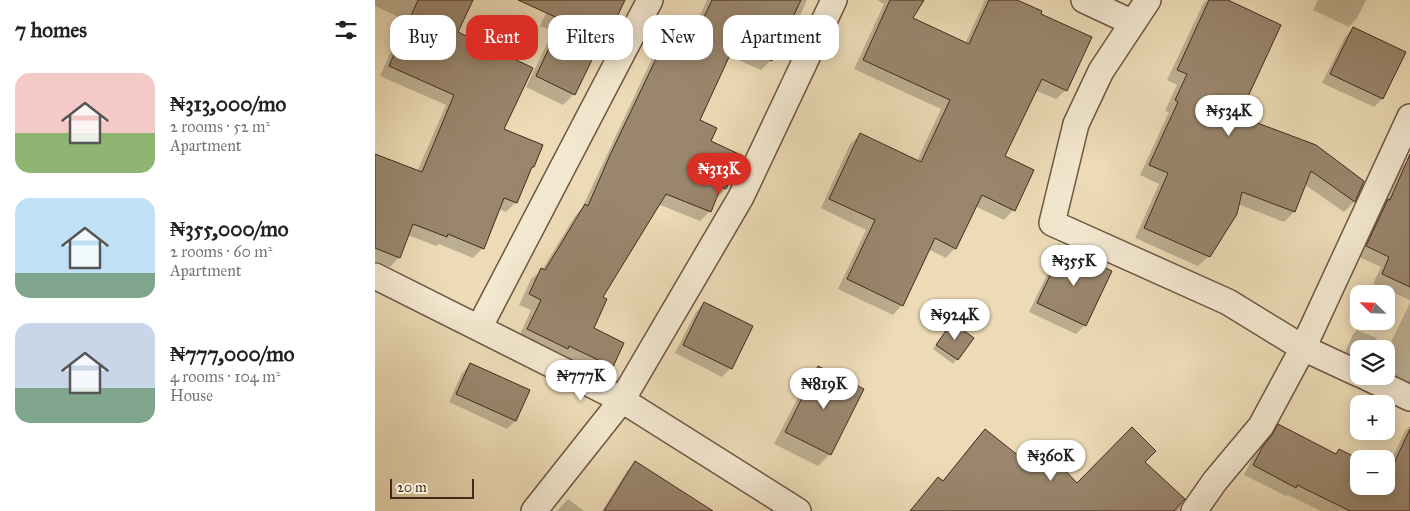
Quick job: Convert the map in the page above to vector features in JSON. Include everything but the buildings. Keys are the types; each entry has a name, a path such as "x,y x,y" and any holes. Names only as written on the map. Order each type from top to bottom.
{"street":[{"path":"479,328 650,0"},
{"path":"534,511 622,400 741,196 834,0"},
{"path":"1084,0 1133,23"},
{"path":"1148,0 1101,71 1076,124 1053,223 1228,302 1303,348 1350,370"},
{"path":"1194,511 1215,481 1261,426 1303,348 1410,117"},
{"path":"375,276 622,400 798,511"},
{"path":"1383,385 1410,398"}]}
